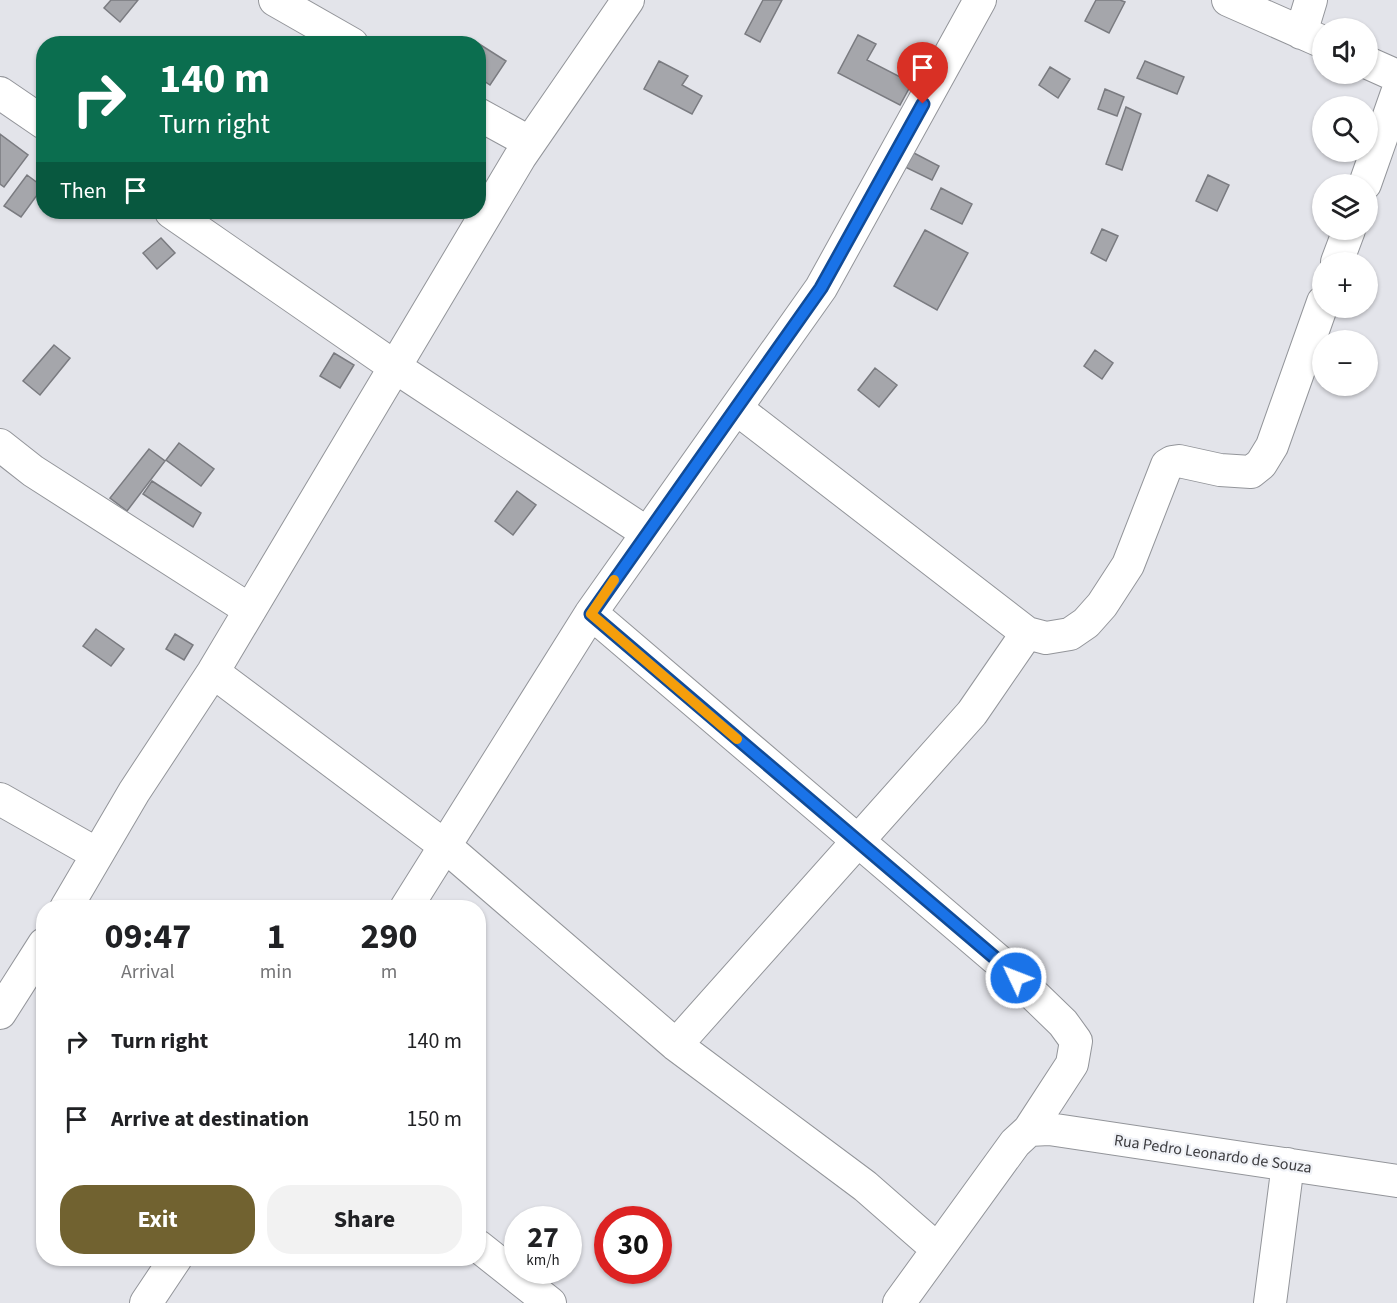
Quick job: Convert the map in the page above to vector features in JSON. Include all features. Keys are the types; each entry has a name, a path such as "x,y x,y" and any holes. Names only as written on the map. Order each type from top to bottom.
{"street":[{"path":"275,0 338,36"},
{"path":"486,214 529,142 628,0"},
{"path":"411,900 591,614 821,288 980,0"},
{"path":"1228,0 1312,38 1311,0"},
{"path":"1378,67 1397,76"},
{"path":"0,93 36,118"},
{"path":"1369,174 1397,93"},
{"path":"486,118 529,142"},
{"path":"181,219 395,367 648,533"},
{"path":"71,900 134,792 213,672 483,219"},
{"path":"737,409 1027,633 1046,638 1070,634 1086,623 1102,605 1128,565 1167,465 1179,461 1220,470 1251,472 1261,464 1272,446 1317,318"},
{"path":"0,445 33,471 250,610"},
{"path":"591,614 1001,963 1063,1023 1076,1041 1072,1064 1029,1130 1015,1143 899,1303"},
{"path":"676,1045 972,712 1027,633"},
{"path":"213,672 445,846 676,1045 865,1185 937,1250"},
{"path":"0,799 97,854"},
{"path":"0,1013 36,957"},
{"name":"Rua Pedro Leonardo de Souza","path":"1029,1130 1049,1129 1397,1181"},
{"path":"1270,1303 1288,1164"},
{"path":"486,1252 550,1303"},
{"path":"146,1303 171,1266"}],"building":[{"path":"111,0 138,0 120,22 104,8"},
{"path":"763,0 782,0 760,42 745,34"},
{"path":"1096,0 1125,2 1109,33 1085,21"},
{"path":"858,35 876,44 867,60 912,83 900,105 838,73"},
{"path":"486,48 506,61 490,85 486,82"},
{"path":"659,61 688,76 682,85 702,96 692,114 644,89"},
{"path":"1145,61 1184,77 1177,94 1137,78"},
{"path":"1050,67 1070,79 1058,98 1039,85"},
{"path":"1105,89 1124,97 1117,116 1098,109"},
{"path":"1126,107 1141,114 1122,170 1106,164"},
{"path":"0,134 28,155 4,187 0,184"},
{"path":"912,152 939,166 932,180 905,167"},
{"path":"27,175 36,182 36,197 21,217 4,206"},
{"path":"1208,175 1229,185 1217,211 1196,201"},
{"path":"941,188 972,204 962,224 931,209"},
{"path":"1102,229 1118,236 1106,261 1091,253"},
{"path":"925,230 968,253 937,310 894,286"},
{"path":"161,238 175,253 157,269 143,253"},
{"path":"54,345 70,358 40,395 23,381"},
{"path":"1095,350 1113,363 1102,379 1084,366"},
{"path":"334,353 354,365 340,388 320,376"},
{"path":"875,368 897,385 879,407 858,390"},
{"path":"179,443 214,469 201,486 166,460"},
{"path":"149,449 165,461 127,511 110,498"},
{"path":"152,481 201,513 193,527 143,494"},
{"path":"517,491 536,505 513,535 495,521"},
{"path":"96,629 124,649 111,666 83,646"},
{"path":"175,634 193,645 184,660 166,649"}],"slow traffic":[{"path":"614,580 591,614 737,739"}],"route":[{"path":"923,104 821,288 591,614 1016,978"}]}
